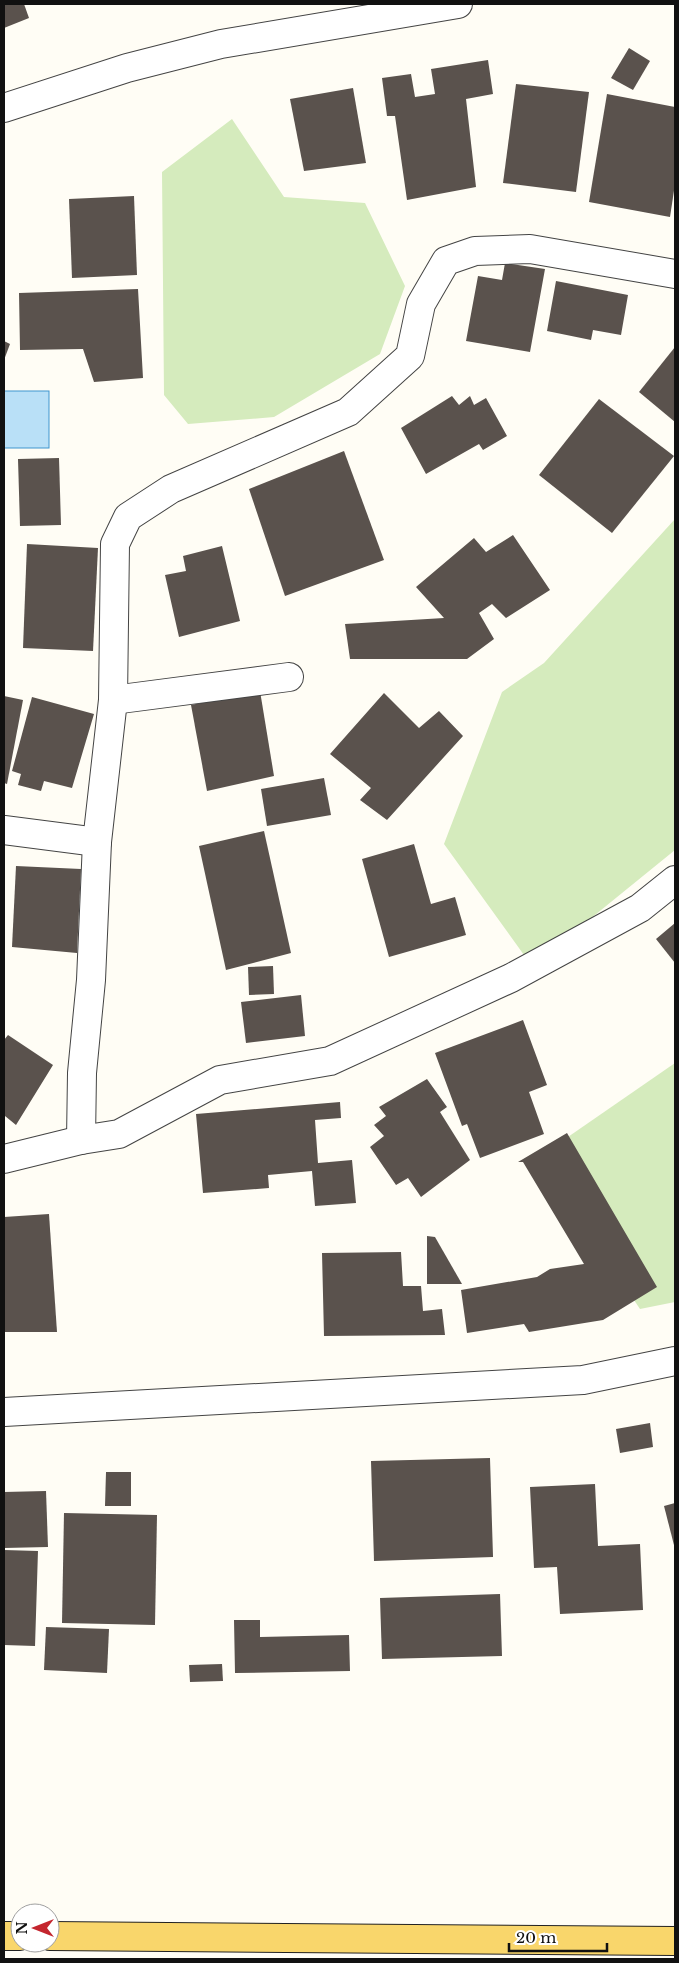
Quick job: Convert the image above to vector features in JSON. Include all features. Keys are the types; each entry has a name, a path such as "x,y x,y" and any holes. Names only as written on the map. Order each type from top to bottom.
{"main road":[{"path":"60,1936 675,1942"}],"street":[{"path":"4,108 127,68 221,44 458,4"},
{"path":"81,1140 82,1073 91,980 97,842 113,700 115,544 128,516 171,489 348,412 410,356 421,304 446,261 475,250 530,250 675,274"},
{"path":"113,700 289,677"},
{"path":"4,830 97,842"},
{"path":"4,1159 81,1140 119,1134 220,1080 330,1061 511,978 640,908 675,880"},
{"path":"4,1412 583,1380 675,1361"}],"green space":[{"path":"232,119 284,197 365,203 405,286 380,354 274,417 188,424 164,395 162,172"},
{"path":"675,519 675,850 558,945 524,955 444,844 502,692 544,663"},
{"path":"675,1063 675,1302 640,1309 539,1157"}],"water":[{"path":"4,391 49,391 49,448 4,448"}],"building":[{"path":"4,4 24,4 29,18 4,28"},
{"path":"629,48 650,61 633,90 611,78"},
{"path":"488,60 493,94 466,99 476,187 407,200 395,116 387,116 382,78 411,74 415,97 435,94 431,69"},
{"path":"516,84 589,92 576,192 503,183"},
{"path":"353,88 366,163 304,171 290,99"},
{"path":"607,94 675,107 675,184 670,217 589,202"},
{"path":"134,196 137,275 72,278 69,199"},
{"path":"505,263 545,269 530,352 466,341 478,276 502,280"},
{"path":"556,281 628,295 621,335 593,330 591,340 547,331"},
{"path":"138,289 143,378 94,382 83,349 20,350 19,293"},
{"path":"4,341 10,344 4,360"},
{"path":"675,347 675,422 639,392"},
{"path":"452,396 459,405 470,396 474,405 486,398 507,436 483,450 479,444 426,474 401,428"},
{"path":"599,399 674,456 612,533 539,475"},
{"path":"344,451 384,560 285,596 249,489"},
{"path":"59,458 61,525 20,526 18,459"},
{"path":"513,535 550,590 506,618 492,604 479,613 494,639 467,659 350,659 345,624 444,618 416,587 474,538 486,552"},
{"path":"27,544 98,548 93,651 23,648"},
{"path":"222,546 240,621 179,637 165,575 186,571 183,556"},
{"path":"260,691 274,776 207,791 191,705"},
{"path":"384,693 419,728 439,711 463,736 387,820 360,800 371,788 330,754"},
{"path":"4,696 23,700 7,784 4,783"},
{"path":"32,697 94,714 72,788 44,781 41,791 18,785 21,774 12,771"},
{"path":"324,778 331,815 267,826 261,789"},
{"path":"264,831 291,953 226,970 199,846"},
{"path":"414,844 431,904 455,897 466,935 389,957 362,859"},
{"path":"16,866 81,869 77,953 12,947"},
{"path":"675,923 675,963 656,939"},
{"path":"273,966 274,994 249,995 248,967"},
{"path":"301,995 305,1036 246,1043 241,1002"},
{"path":"523,1020 547,1085 529,1092 544,1134 480,1158 467,1124 462,1126 435,1053"},
{"path":"8,1035 53,1065 16,1125 5,1116 4,1118 4,1040"},
{"path":"427,1079 447,1107 440,1112 470,1160 421,1197 408,1178 396,1185 370,1147 384,1136 374,1125 386,1116 379,1107"},
{"path":"340,1102 341,1118 315,1120 318,1163 352,1160 356,1203 315,1206 312,1171 268,1175 269,1188 203,1193 196,1114"},
{"path":"567,1133 657,1287 603,1320 529,1332 524,1324 467,1333 461,1290 537,1277 550,1269 584,1264 523,1162 518,1162"},
{"path":"49,1214 57,1332 4,1332 4,1217"},
{"path":"427,1236 435,1237 462,1284 427,1284"},
{"path":"401,1252 403,1286 421,1286 423,1311 442,1309 445,1335 324,1336 322,1253"},
{"path":"650,1423 653,1447 620,1453 616,1429"},
{"path":"490,1458 493,1557 374,1561 371,1461"},
{"path":"106,1472 131,1472 131,1506 105,1506"},
{"path":"595,1484 598,1546 640,1544 643,1610 560,1614 557,1567 534,1568 530,1487"},
{"path":"46,1491 48,1547 4,1548 4,1492"},
{"path":"675,1503 675,1549 664,1506"},
{"path":"64,1513 157,1515 155,1625 62,1623"},
{"path":"4,1550 38,1551 35,1646 4,1645"},
{"path":"500,1594 502,1656 382,1659 380,1598"},
{"path":"234,1620 260,1620 260,1637 349,1635 350,1671 235,1673"},
{"path":"46,1627 109,1629 107,1673 44,1670"},
{"path":"222,1664 223,1681 190,1682 189,1665"}]}
